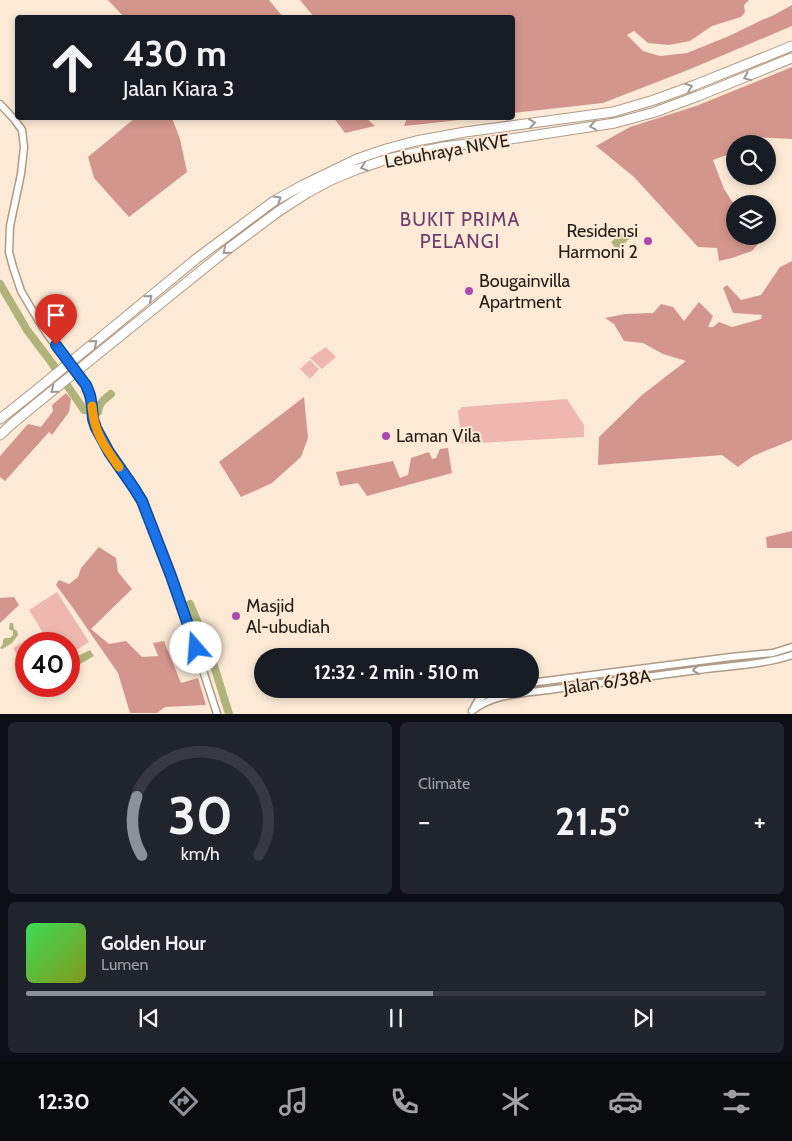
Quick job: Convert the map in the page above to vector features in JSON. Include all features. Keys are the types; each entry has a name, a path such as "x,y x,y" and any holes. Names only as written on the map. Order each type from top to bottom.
{"highway":[{"name":"Lebuhraya NKVE","path":"0,418 30,396 196,259 274,201 357,159 416,141 464,132 620,110 695,85 792,46"},
{"name":"Lebuhraya NKVE","path":"0,435 228,249 279,210 331,180 388,160 443,147 615,123 655,112 792,58"}],"street":[{"path":"0,104 22,130 24,147 21,174 10,226 9,252 21,291 47,334 86,385 92,406 93,419 102,442 134,488 146,511 180,599 216,714"},
{"name":"Jalan 6/38A","path":"539,682 773,653 792,647"},
{"name":"Jalan 6/38A","path":"539,692 614,680 762,662 792,655"},
{"name":"Jalan 6/38A","path":"472,712 481,698"},
{"name":"Jalan 6/38A","path":"472,712 479,705 497,698"}],"shaded area":[{"path":"108,0 269,0 281,15 122,15"},
{"path":"300,0 749,0 744,5 745,12 741,17 712,26 690,41 669,45 648,43 634,31 627,35 643,51 660,56 687,53 729,36 792,5 792,26 688,70 603,103 515,113 515,15 312,15"},
{"path":"792,67 792,139 776,138 776,135 726,135 726,155 713,160 728,195 726,195 726,245 757,245 752,251 719,261 717,248 698,247 634,177 596,146 630,127 696,106"},
{"path":"133,120 173,120 180,139 187,172 129,217 94,178 88,157"},
{"path":"335,120 368,120 375,126 345,133"},
{"path":"406,120 460,120 404,126"},
{"path":"623,232 629,239 617,250 611,242"},
{"path":"792,261 792,440 753,456 738,467 722,455 598,465 599,437 642,395 686,361 663,354 643,343 624,341 614,324 605,318 625,314 653,313 661,304 673,307 684,321 699,302 713,316 708,327 713,327 719,322 732,327 761,319 762,315 733,313 723,288 727,285 741,300 761,295 780,267"},
{"path":"326,347 336,357 322,369 310,358"},
{"path":"310,360 319,369 310,379 300,369"},
{"path":"66,393 71,399 69,412 52,435 49,432 5,481 0,477 0,456 28,424 41,427 53,411 52,405"},
{"path":"304,397 308,438 301,457 272,483 241,497 219,462"},
{"path":"567,399 584,425 584,437 462,444 458,411 462,407"},
{"path":"448,448 452,473 367,496 358,483 340,486 336,472 393,461 400,478 408,475 411,458 429,452 432,459 436,458 440,449"},
{"path":"792,531 792,548 767,548 766,537"},
{"path":"99,547 116,558 118,572 132,589 91,629 109,644 126,641 142,657 158,656 153,643 164,641 181,683 198,678 206,705 165,707 157,713 130,713 118,673 56,585 59,580 69,584 78,577 81,568"},
{"path":"57,592 89,642 80,648 80,632 43,632 29,610"},
{"path":"14,597 19,605 0,623 0,598"},
{"path":"10,623 13,623 14,629 17,632 15,632 15,639 2,649 0,648 3,640 13,635 13,631 9,629"},
{"path":"90,650 94,656 80,664 80,655"}],"waterway":[{"path":"0,284 27,330 84,410 98,412 101,404 111,394"},
{"path":"190,604 205,640"},
{"path":"211,656 229,714"}],"slow traffic":[{"path":"92,406 93,419 102,442 119,467"}],"place":[{"name":"Residensi Harmoni 2","path":"648,241"},
{"name":"Bougainvilla Apartment","path":"469,291"},
{"name":"Laman Vila","path":"386,436"},
{"name":"Masjid Al-ubudiah","path":"236,616"}],"district":[{"name":"BUKIT PRIMA PELANGI","path":"460,230"}],"route":[{"path":"56,345 86,385 90,395 93,419 102,442 142,501 182,604 196,648"}]}
